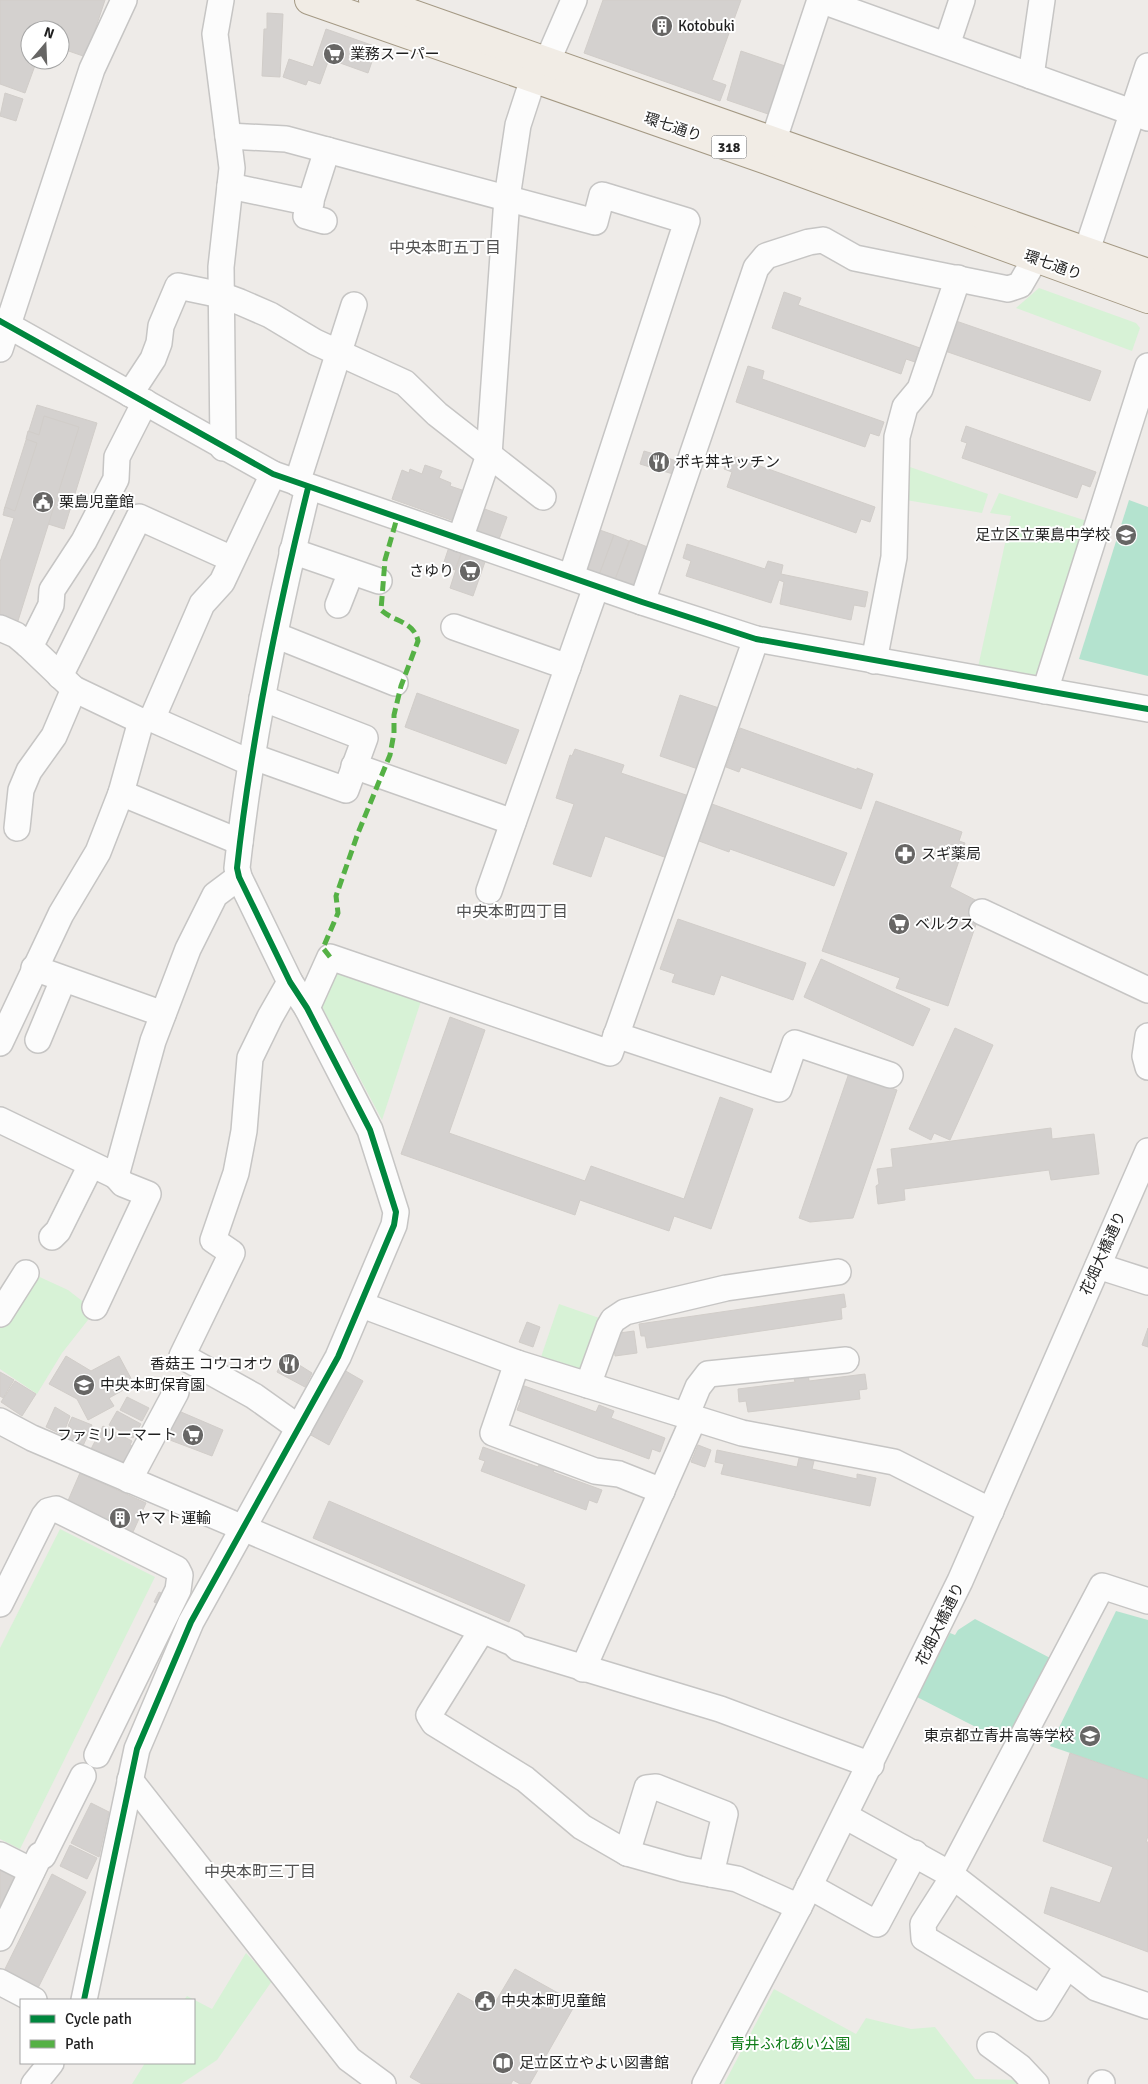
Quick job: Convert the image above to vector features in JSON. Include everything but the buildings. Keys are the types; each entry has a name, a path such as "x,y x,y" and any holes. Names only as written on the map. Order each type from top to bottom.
{"main road":[{"name":"環七通り","path":"309,0 540,70 771,150 1148,273"},
{"name":"環七通り","path":"373,0 540,70"},
{"name":"環七通り","path":"771,150 1035,259 1148,299"}],"street":[{"path":"0,349 4,323 92,69 124,0"},
{"path":"221,0 214,34 232,168 221,267 223,448"},
{"path":"460,539 489,455 494,406 507,198 518,125 540,70 574,0"},
{"path":"771,150 820,0 1141,116"},
{"path":"947,46 962,0"},
{"path":"1031,76 1042,0"},
{"path":"1086,253 1141,116 1148,66"},
{"path":"228,136 286,139 595,222 602,195 687,221 572,578"},
{"path":"230,186 317,212 327,150"},
{"path":"642,602 756,268 766,256 809,242 824,240 855,258 1008,289 1020,285 1035,259"},
{"path":"874,661 894,557 897,437 905,407 920,389 958,278"},
{"path":"28,645 35,637 51,605 52,590 84,541 116,479 117,457 159,343 161,326 178,286 221,295 270,315 315,342 405,382 437,414 543,497"},
{"path":"84,1999 132,1770 192,1622 338,1357 362,1305 394,1225 396,1212 370,1130 307,1008 290,982 239,877 237,868 251,756 292,552 302,485 354,305"},
{"path":"4,323 223,448 273,474 596,587 756,639 1148,709"},
{"path":"1045,691 1140,422 1148,366"},
{"path":"0,1043 61,914 98,852 147,720 202,604 222,582 273,474"},
{"path":"17,828 21,790 29,771 54,736 67,682 138,517 232,559"},
{"path":"292,552 379,580"},
{"path":"338,605 350,572"},
{"path":"489,891 596,587"},
{"path":"454,627 568,667"},
{"path":"0,628 16,635 67,682 147,720 242,759 251,756 346,790 364,738 262,698"},
{"path":"275,636 394,683"},
{"path":"307,1008 330,957 610,1053 756,639"},
{"path":"354,766 513,822"},
{"path":"121,793 240,842"},
{"path":"116,1176 152,1041 188,949 215,895 239,877"},
{"path":"982,912 1148,990"},
{"path":"34,968 163,1014"},
{"path":"38,1040 64,980"},
{"path":"290,982 250,1058 244,1131 236,1173 213,1240 232,1253 182,1356 254,1396 299,1428"},
{"path":"616,1035 779,1089 795,1043 890,1076"},
{"path":"1148,1036 1145,1056 1148,1067"},
{"path":"0,1120 116,1176 123,1184 148,1194 96,1307"},
{"name":"花畑大橋通り","path":"705,2084 871,1765 960,1581 1148,1151"},
{"path":"52,1237 58,1231 91,1165"},
{"path":"1098,1266 1148,1282"},
{"path":"588,1385 609,1327 613,1320 625,1312 726,1288 838,1272"},
{"path":"0,1314 26,1273"},
{"path":"362,1305 517,1363 742,1433 894,1462 990,1511"},
{"path":"583,1669 662,1491 690,1417 698,1387 708,1374 846,1360"},
{"path":"517,1363 493,1433 595,1471 619,1474 662,1491"},
{"path":"129,1480 176,1392"},
{"path":"0,1421 32,1438 513,1643 518,1648 720,1709 871,1765"},
{"path":"0,1604 44,1516 56,1509 177,1569 180,1575 178,1590 99,1751 121,1756 349,2059 383,2084"},
{"path":"1067,1966 1041,2008 924,1938 923,1924 951,1876 1102,1586 1148,1601"},
{"path":"482,1630 429,1715 434,1723 525,1779 582,1827 627,1853 804,1897 877,1924 915,1853"},
{"path":"0,1938 40,1855 43,1856 84,1776"},
{"path":"627,1853 650,1780 656,1787 725,1814 711,1874"},
{"path":"845,1816 915,1853 951,1876 1096,1988 1148,2006"},
{"path":"0,1855 32,1871"},
{"path":"0,1982 32,1999"},
{"path":"990,2045 1020,2067 1036,2084"},
{"path":"34,2084 50,2064"}],"green space":[{"path":"1039,288 1136,323 1140,328 1132,351 1016,308"},
{"path":"907,466 988,494 982,513 906,500"},
{"path":"999,493 1087,521 1041,671 1033,676 978,667 1011,516 990,513"},
{"path":"1129,500 1148,507 1148,676 1079,659"},
{"path":"344,971 422,998 382,1120 320,1003 334,975"},
{"path":"31,1273 68,1290 95,1311 62,1353 37,1394 0,1369 0,1322"},
{"path":"559,1304 605,1320 587,1372 541,1357"},
{"path":"60,1529 155,1577 20,1849 0,1839 0,1648"},
{"path":"1116,1611 1148,1620 1148,1780 1050,1746"},
{"path":"975,1619 1054,1660 1011,1745 917,1697 950,1633 955,1635 958,1630"},
{"path":"246,1953 272,1981 217,2060 181,2084 132,2084 144,2064 195,2064 195,2000 212,2009"},
{"name":"青井ふれあい公園","path":"774,1989 856,2034 866,2018 911,2029 935,2027 975,2079 1021,2080 1025,2084 724,2084"}],"marked path":[{"path":"330,957 323,948 338,913 336,896 358,833 390,755 394,733 394,715 401,686 418,641 412,629 381,610 385,560 397,518"}],"cycle path":[{"path":"0,321 273,474 642,602 756,639 1148,709"},
{"path":"84,1999 137,1749 191,1622 338,1357 394,1225 396,1212 370,1130 307,1008 290,982 239,877 237,868 257,724 286,582 308,488"}],"place":[{"name":"Kotobuki","path":"662,26"},
{"name":"業務スーパー","path":"334,54"},
{"name":"ポキ丼キッチン","path":"659,462"},
{"name":"栗島児童館","path":"43,502"},
{"name":"足立区立栗島中学校","path":"1126,535"},
{"name":"さゆり","path":"470,571"},
{"name":"スギ薬局","path":"905,854"},
{"name":"ベルクス","path":"899,924"},
{"name":"香菇王 コウコオウ","path":"289,1364"},
{"name":"中央本町保育園","path":"84,1385"},
{"name":"ファミリーマート","path":"193,1435"},
{"name":"ヤマト運輸","path":"120,1518"},
{"name":"東京都立青井高等学校","path":"1090,1736"},
{"name":"中央本町児童館","path":"485,2001"},
{"name":"足立区立やよい図書館","path":"503,2063"}],"district":[{"name":"中央本町五丁目","path":"445,248"},
{"name":"中央本町四丁目","path":"512,912"},
{"name":"中央本町三丁目","path":"260,1872"}]}
